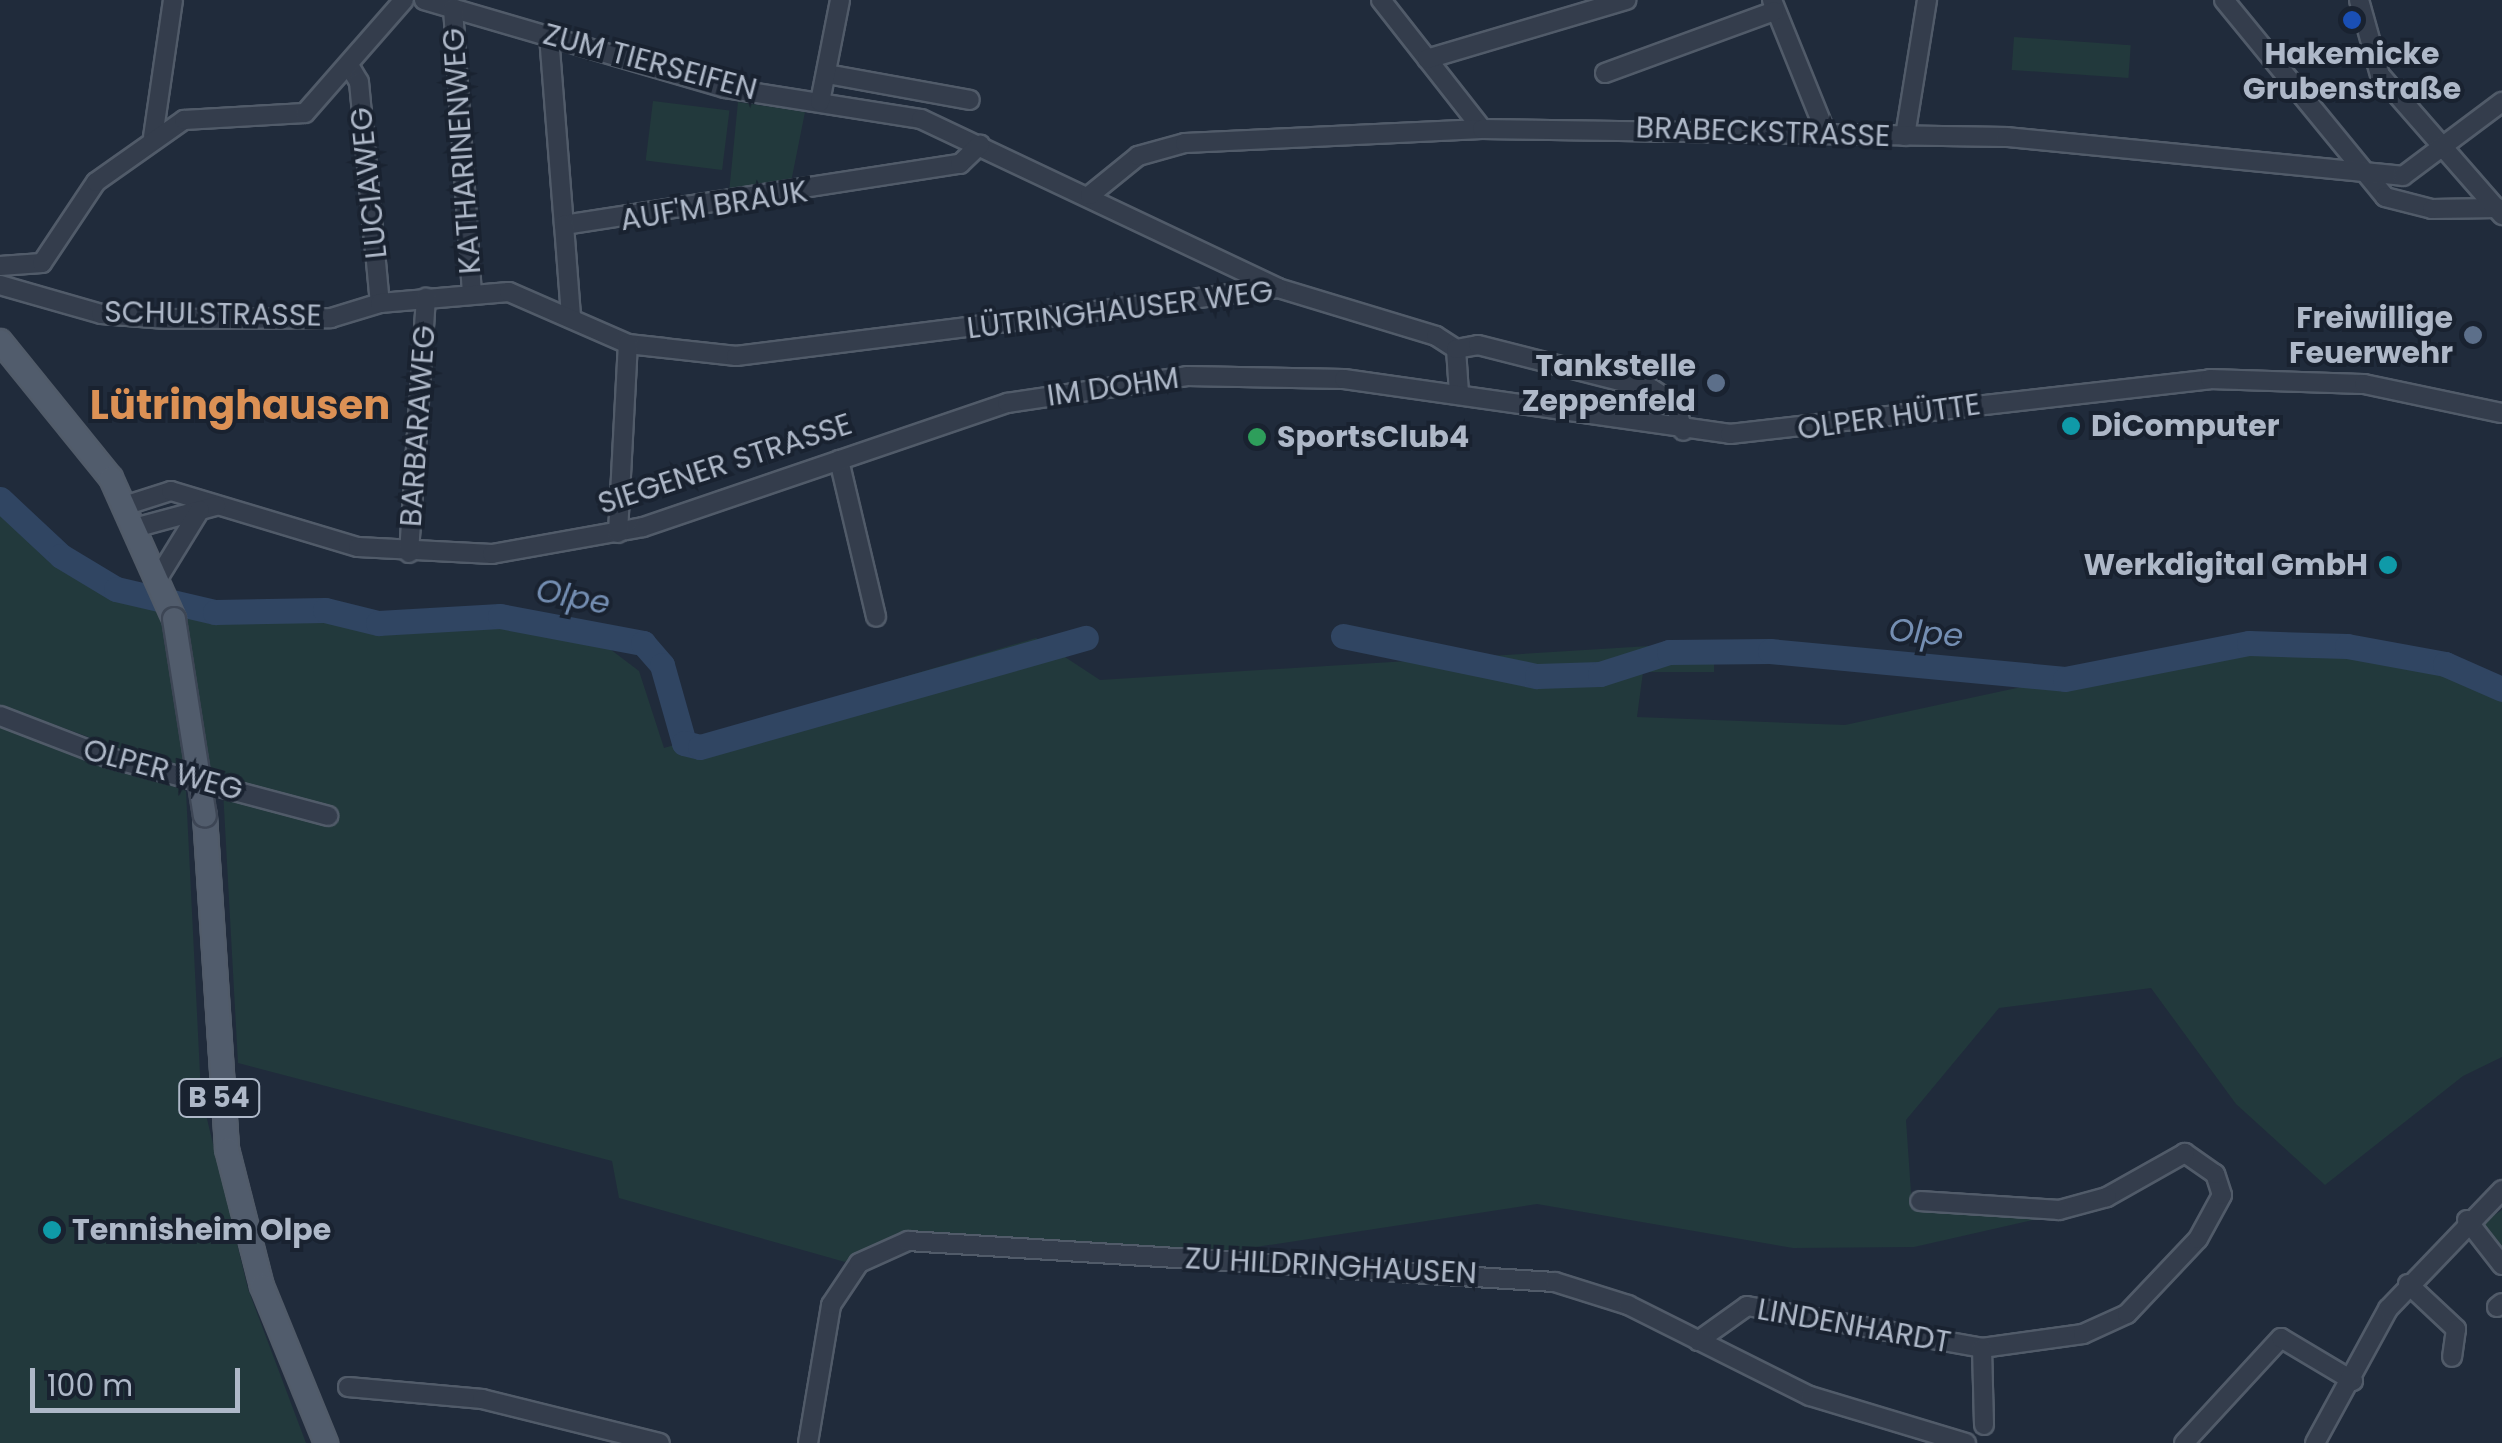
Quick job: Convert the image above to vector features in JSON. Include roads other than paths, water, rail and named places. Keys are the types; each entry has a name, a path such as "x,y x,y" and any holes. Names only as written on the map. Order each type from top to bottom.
{"main road":[{"name":"B 54","path":"0,341 127,505 160,574 187,672 205,816 219,1103 238,1201 294,1369 322,1433"}],"street":[{"path":"153,136 172,0"},
{"path":"0,266 42,264 96,182 153,136 218,116 290,120 350,67 404,0"},
{"name":"ZUM TIERSEIFEN","path":"424,0 725,88 922,119 1090,195 1278,288"},
{"path":"820,102 840,0"},
{"path":"1381,0 1482,129"},
{"path":"1427,59 1626,0"},
{"path":"1905,136 1927,0"},
{"path":"2224,0 2366,175 2400,206 2500,211"},
{"path":"2359,0 2380,75 2500,211"},
{"path":"1605,74 1773,5 1825,131"},
{"name":"KATHARINENWEG","path":"453,8 472,294"},
{"path":"549,36 572,316"},
{"name":"LUCIAWEG","path":"350,67 359,82 380,302"},
{"path":"827,74 970,100"},
{"name":"BRABECKSTRASSE","path":"1090,195 1138,156 1185,142 1482,129 1825,131 2007,137 2402,176 2502,102"},
{"name":"AUF'M BRAUK","path":"564,226 960,164 980,145"},
{"name":"SCHULSTRASSE","path":"0,286 101,314 166,319 331,318 380,302 524,294 628,344 736,356 892,334"},
{"name":"LÜTRINGHAUSER WEG","path":"892,334 1278,288 1419,327 1456,349 1478,345 1652,389 1675,404 1683,431"},
{"name":"BARBARAWEG","path":"409,553 426,298"},
{"path":"618,534 628,344"},
{"path":"1456,349 1459,393"},
{"name":"OLPER HÜTTE","path":"1275,375 1459,393 1683,431 1811,430 2220,378 2364,384 2502,412"},
{"name":"IM DOHM","path":"954,418 1107,384 1275,375"},
{"name":"SIEGENER STRASSE","path":"127,505 171,491 208,508 409,553 492,554 618,534 954,418"},
{"path":"839,460 876,616"},
{"path":"160,574 208,508"},
{"name":"SIEGENER STRASSE","path":"138,526 208,508"},
{"name":"OLPER WEG","path":"0,716 107,757 328,816"},
{"name":"LINDENHARDT","path":"1707,1345 1728,1314 1747,1306 1982,1348 2083,1334 2127,1314 2218,1212 2215,1174 2186,1153 2107,1197 2059,1210 1920,1201"},
{"path":"2314,1443 2408,1284 2467,1220 2502,1190"},
{"path":"2467,1220 2502,1265"},
{"name":"ZU HILDRINGHAUSEN","path":"808,1443 830,1305 859,1263 908,1242 1555,1282 1707,1345 1810,1396 1966,1443"},
{"path":"2408,1284 2456,1329 2452,1357"},
{"path":"2184,1443 2281,1338 2352,1381"},
{"name":"LINDENHARDT","path":"1982,1348 1984,1425"},
{"path":"348,1386 482,1399 660,1443"}],"waterway":[{"name":"Olpe","path":"0,499 61,556 116,589 215,612 325,610 378,623 500,616 643,643 662,665 684,743 700,747 1086,638"},
{"name":"Olpe","path":"1343,636 1537,676 1600,674 1669,652 1770,651 2065,679 2249,643 2347,646 2445,664 2502,689"}],"place":[{"name":"Hakemicke Grubenstraße","path":"2352,20"},
{"name":"Freiwillige Feuerwehr","path":"2473,335"},
{"name":"Tankstelle Zeppenfeld","path":"1716,383"},
{"name":"DiComputer","path":"2071,426"},
{"name":"SportsClub4","path":"1257,437"},
{"name":"Werkdigital GmbH","path":"2388,565"},
{"name":"Tennisheim Olpe","path":"52,1230"}],"district":[{"name":"Lütringhausen","path":"240,405"}]}
